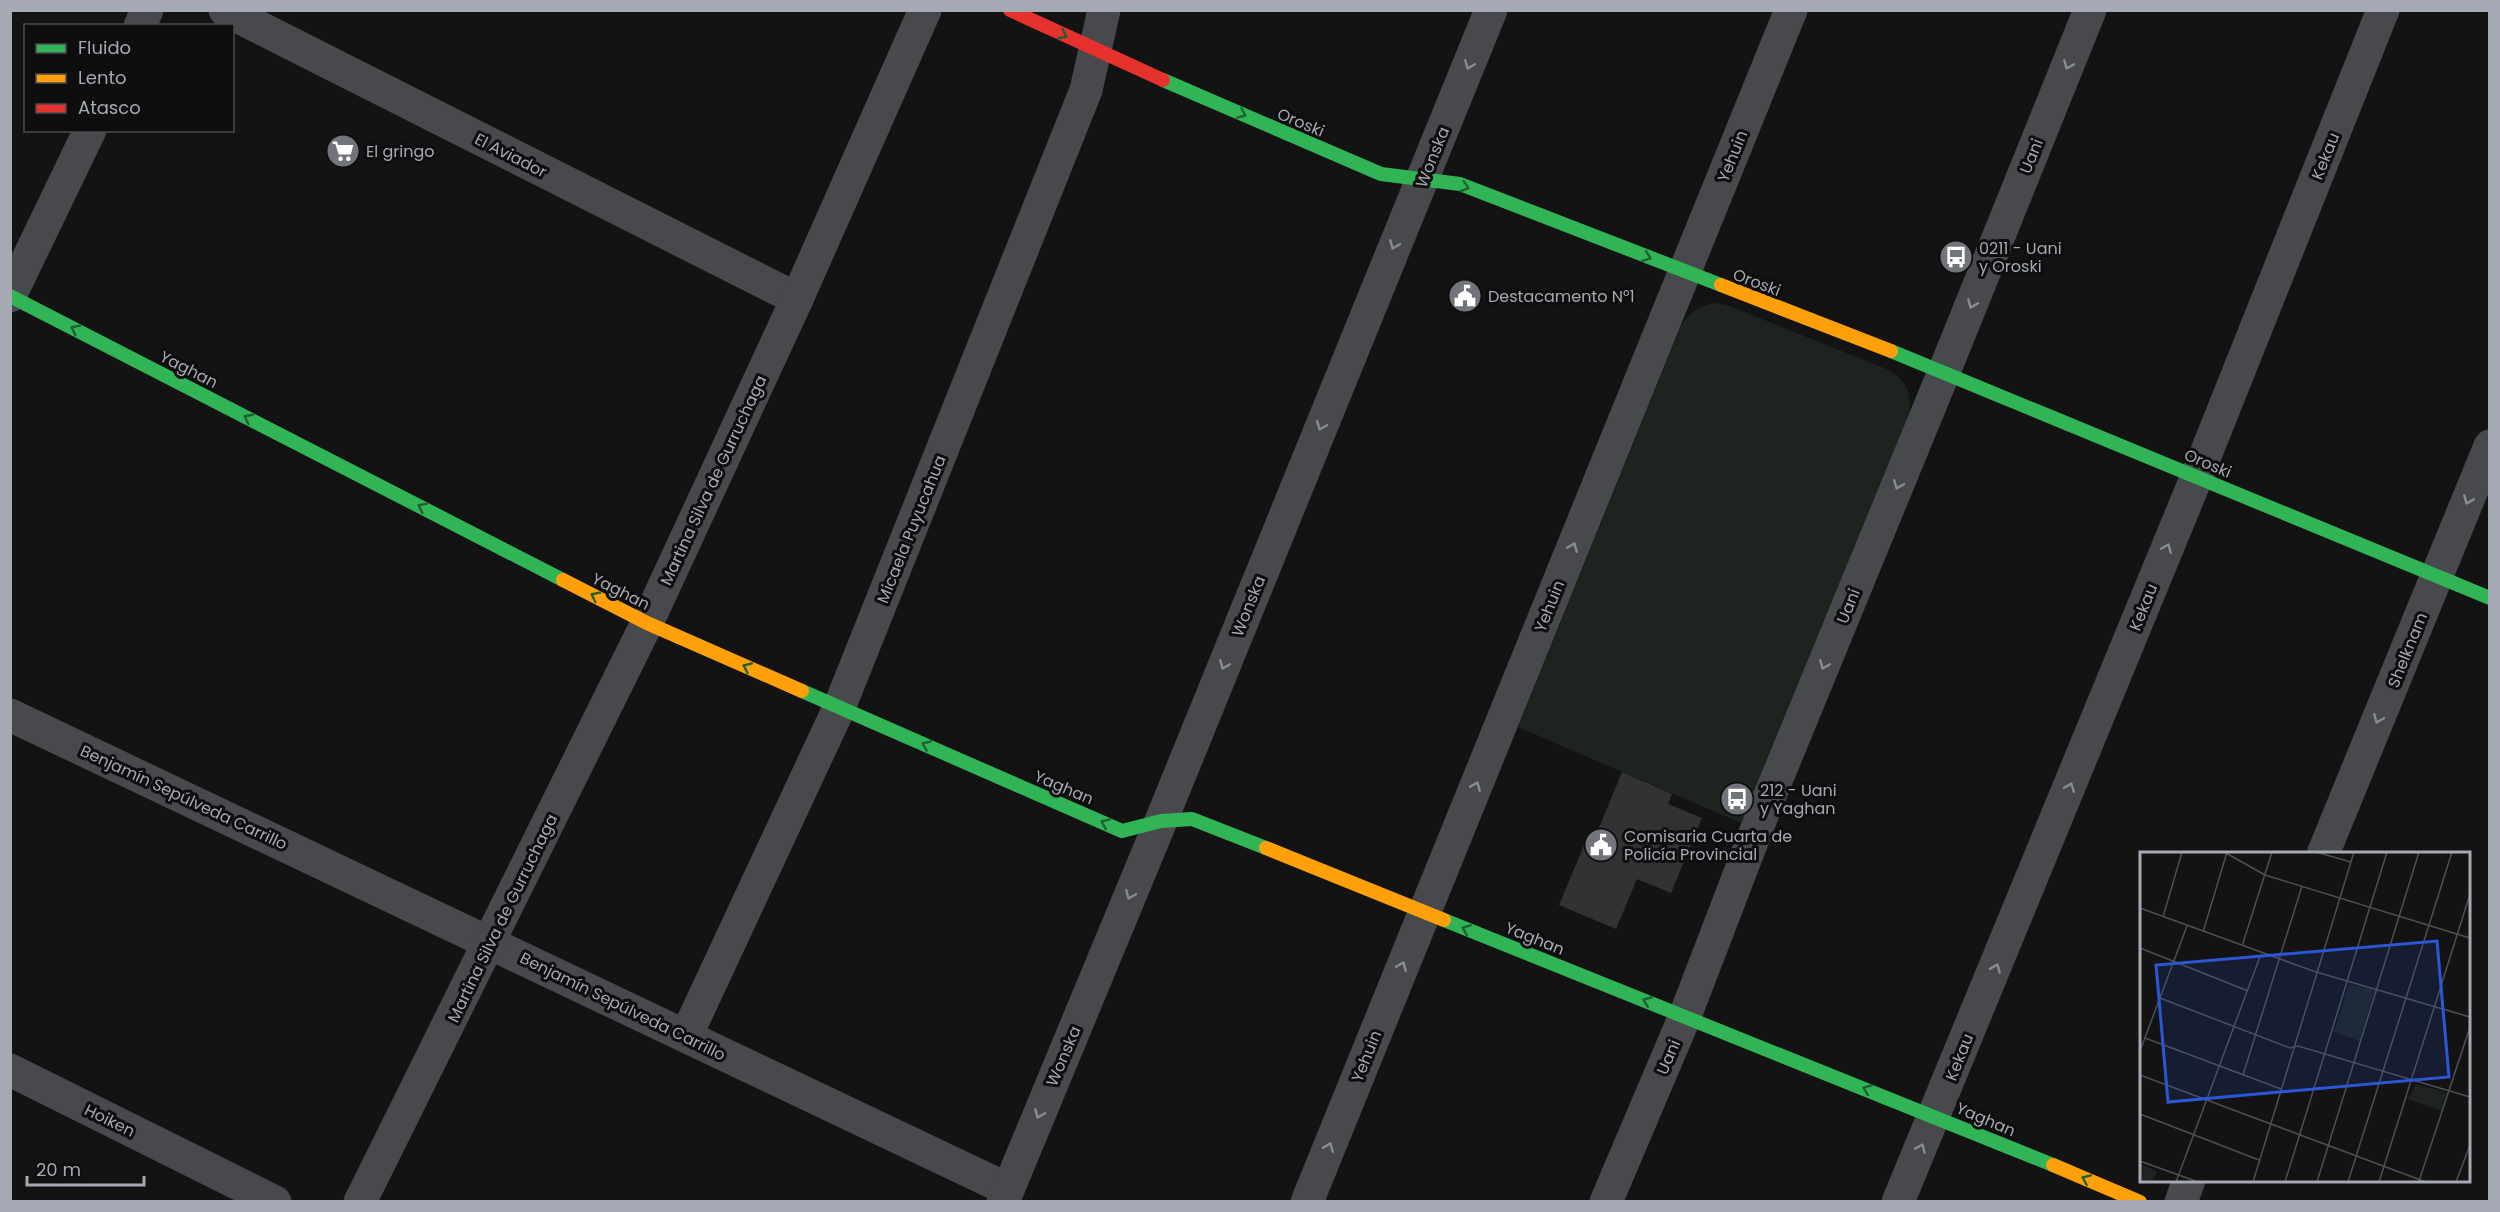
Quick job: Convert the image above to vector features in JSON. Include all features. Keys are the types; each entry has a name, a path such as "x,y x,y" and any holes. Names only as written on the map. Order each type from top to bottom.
{"street":[{"path":"141,24 147,10"},
{"name":"El Aviador","path":"225,10 797,299"},
{"name":"Martina Silva de Gurruchaga","path":"360,1202 647,623 797,299 925,10"},
{"name":"Oroski","path":"1010,10 1096,51 1381,174 1460,184 1944,372 2490,598"},
{"name":"Micaela Puyucahua","path":"686,1036 839,708 1086,90 1104,10"},
{"name":"Wonska","path":"1005,1195 1161,821 1491,10"},
{"name":"Yehuin","path":"1307,1202 1791,10"},
{"name":"Uani","path":"1606,1202 1685,1016 1766,805 2090,10"},
{"name":"Kekau","path":"1898,1202 2197,476 2383,10"},
{"path":"10,296 89,132"},
{"name":"Yaghan","path":"10,296 647,623 1122,831 1161,821 1192,819 1935,1116 2140,1202"},
{"name":"Shelknam","path":"2324,852 2490,446"},
{"name":"Benjamín Sepúlveda Carrillo","path":"10,715 686,1036 1005,1195"},
{"name":"Hoiken","path":"10,1071 275,1202"},
{"path":"2181,1202 2189,1182"}],"shaded area":[{"path":"1714,303 1727,305 1889,370 1904,383 1910,400 1909,414 1741,823 1518,727 1682,324 1696,310"}],"building":[{"path":"1622,772 1672,794 1668,804 1702,818 1671,893 1637,879 1616,929 1559,905 1589,833 1596,835"}],"traffic: fast":[{"path":"1163,80 1381,174 1460,184 1721,285"},
{"path":"10,296 563,580"},
{"path":"1891,351 2490,598"},
{"path":"802,691 1122,831 1161,821 1192,819 1266,848"},
{"path":"1444,920 2053,1165"}],"traffic: slow":[{"path":"1721,285 1891,351"},
{"path":"563,580 647,623 802,691"},
{"path":"1266,848 1444,920"},
{"path":"2053,1165 2140,1202"}],"traffic: jam":[{"path":"1010,10 1163,80"}],"place":[{"name":"El gringo","path":"343,151"},
{"name":"0211 - Uani y Oroski","path":"1956,257"},
{"name":"Destacamento N°1","path":"1465,296"},
{"name":"212 - Uani y Yaghan","path":"1737,799"},
{"name":"Comisaria Cuarta de Policía Provincial","path":"1601,845"}]}
